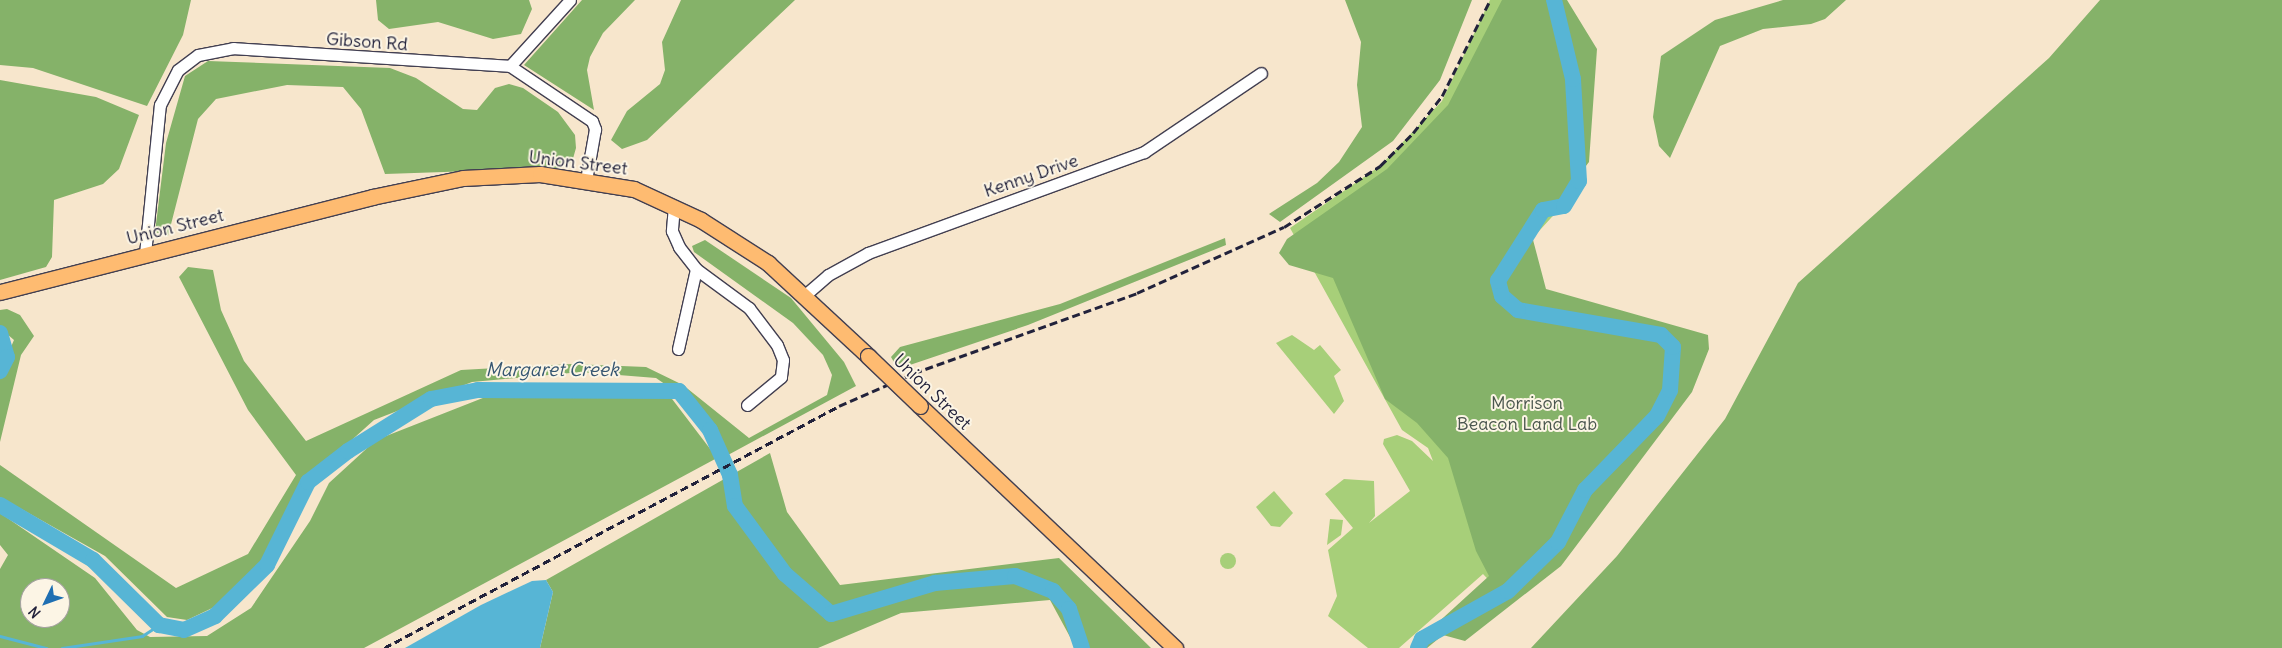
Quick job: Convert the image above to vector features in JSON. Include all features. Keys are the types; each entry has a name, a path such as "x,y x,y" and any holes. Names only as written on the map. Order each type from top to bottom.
{"main road":[{"name":"Union Street","path":"0,292 145,254 463,178 540,174 634,189 674,206 768,263 805,295 1175,648"}],"street":[{"path":"566,1 510,66 592,121 595,129 586,180"},
{"name":"Gibson Rd","path":"145,254 151,170 164,95 184,65 220,49 510,66"},
{"name":"Kenny Drive","path":"805,295 828,275 868,253 1144,152 1261,73"},
{"path":"674,206 672,230 696,269 749,308 777,345 783,360 781,377 747,405"},
{"path":"678,349 696,269"}],"green space":[{"path":"0,0 191,0 183,35 147,106 33,68 0,65"},
{"path":"376,0 529,0 532,9 521,34 493,39 438,22 389,29 378,20"},
{"path":"582,0 635,0 603,33 590,57 587,70 594,110 524,65"},
{"path":"681,0 795,0 647,140 622,149 611,140 627,111 660,84 665,70 662,42"},
{"path":"1345,0 1472,0 1440,80 1393,141 1280,222 1269,214 1317,183 1339,162 1362,127 1357,85 1361,42"},
{"name":"Morrison Beacon Land Lab","path":"1490,0 1567,0 1583,183 1529,242 1505,597 1483,574 1399,648 1368,648 1328,616 1337,596 1328,550 1353,528 1325,494 1344,479 1374,481 1375,516 1369,523 1410,491 1383,444 1384,439 1397,435 1412,441 1433,461 1428,448 1402,430 1290,228 1380,166 1442,101"},
{"name":"Morrison Beacon Land Lab","path":"1502,0 1567,0 1597,49 1589,162 1532,236 1546,289 1708,335 1709,349 1692,392 1561,566 1465,641 1443,635 1427,648 1410,648 1489,576 1476,551 1448,458 1417,423 1385,399 1333,278 1289,265 1279,253 1287,239 1387,169 1448,105"},
{"path":"1783,0 1846,0 1825,19 1811,24 1763,29 1720,46 1670,158 1659,146 1653,117 1661,56 1715,20"},
{"path":"2100,0 2282,0 2282,648 1531,648 1617,556 1725,419 1798,283 2049,58"},
{"path":"208,61 390,68 416,78 463,109 477,110 495,88 509,84 523,88 558,112 575,135 576,148 572,162 560,168 385,174 361,109 343,87 287,85 216,99 198,119 168,236 155,232 166,143 185,76"},
{"path":"0,80 96,97 139,115 119,169 103,184 54,200 52,257 46,267 0,280"},
{"path":"1225,238 1226,245 1028,325 898,369 891,357 900,347 1060,304"},
{"path":"705,240 791,298 844,362 856,386 728,455 685,398 656,378 581,372 472,382 374,420 305,482 272,553 225,602 187,620 167,617 105,556 0,497 0,465 176,588 248,554 296,475 248,410 179,277 188,267 213,270 221,310 244,361 306,441 461,370 572,364 646,367 683,385 749,438 827,395 832,375 823,355 793,323 694,252 692,246"},
{"path":"7,309 20,315 34,336 21,355 0,442 0,372 14,340 0,328 0,310"},
{"path":"1292,335 1314,350 1320,345 1341,370 1334,376 1344,401 1334,414 1276,343"},
{"path":"666,391 717,458 364,648 0,648 0,569 8,555 0,545 0,513 95,578 137,630 150,637 207,636 251,608 310,521 329,483 376,440 493,394"},
{"path":"770,453 787,512 840,585 1059,558 1151,648 1076,648 1050,600 901,613 818,648 540,648 553,592 546,580"},
{"path":"1274,491 1293,513 1280,527 1271,526 1256,507"},
{"path":"1330,519 1343,520 1341,535 1327,545"},
{"path":"1225,553 1231,553 1236,558 1234,567 1225,569 1220,564 1220,558"}],"water":[{"path":"546,580 553,592 540,648 405,648 481,605 532,581"}],"waterway":[{"name":"Margaret Creek","path":"1418,648 1422,639 1508,591 1558,542 1585,490 1657,416 1670,390 1673,347 1661,335 1518,310 1502,296 1498,281 1543,210 1564,206 1579,181 1573,79 1554,0"},
{"name":"Margaret Creek","path":"0,333 7,357 0,371"},
{"name":"Margaret Creek","path":"0,505 93,560 159,625 184,630 215,616 267,565 308,482 348,451 431,399 478,390 679,391 710,430 730,475 735,506 785,574 831,614 935,583 1015,576 1053,591 1069,609 1082,648"},
{"path":"62,648 142,636 159,625"},
{"path":"0,636 46,648"}],"railway":[{"path":"384,648 839,406 914,373 1137,293 1284,227 1380,166 1413,133 1442,96 1490,0"}]}
